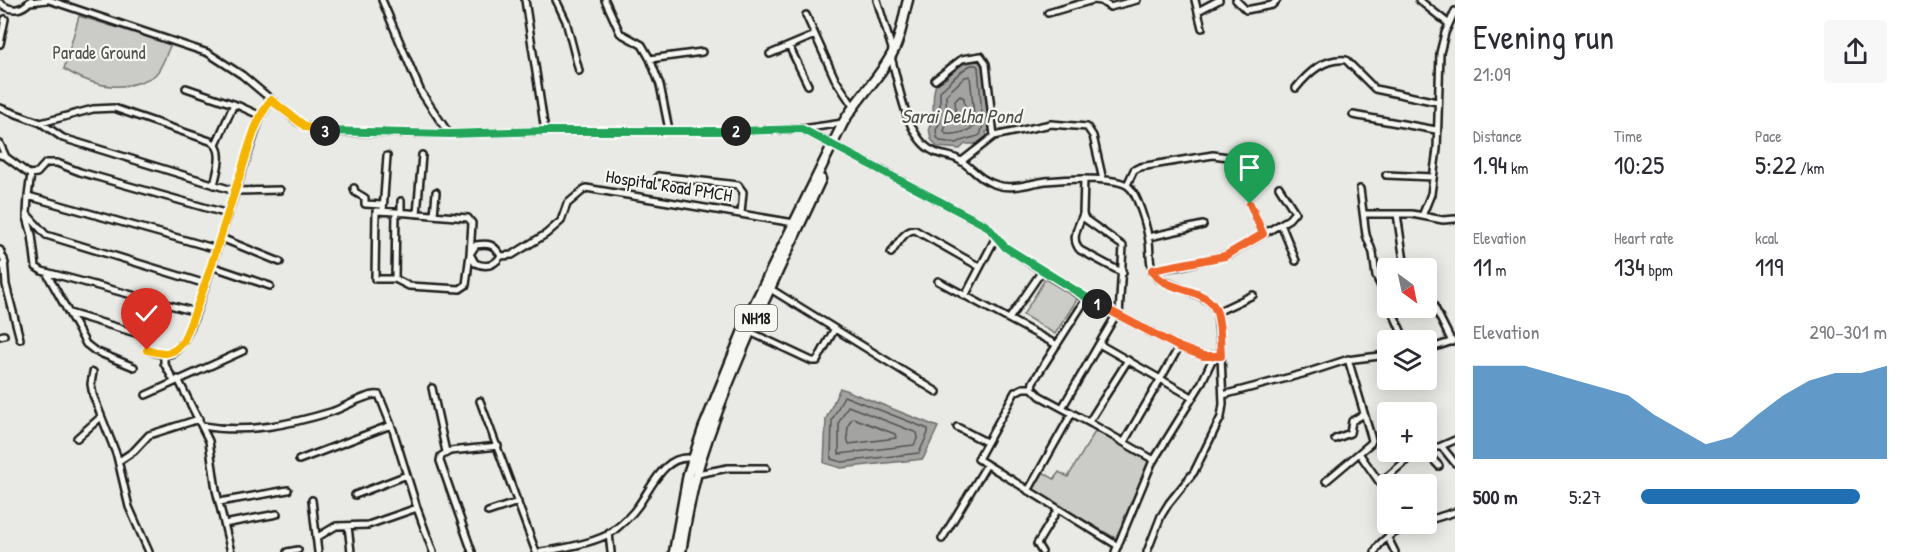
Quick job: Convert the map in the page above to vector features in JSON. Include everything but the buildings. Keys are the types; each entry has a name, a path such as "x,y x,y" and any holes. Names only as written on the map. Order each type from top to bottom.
{"highway":[{"name":"NH18","path":"901,33 908,0"},
{"name":"NH18","path":"674,552 684,489 760,300 794,223 835,146 863,96 892,54 914,0"},
{"name":"NH18","path":"681,552 697,474 696,460 750,332 760,300 769,288 835,146 843,123 853,106 863,96"}],"street":[{"path":"0,3 16,10 30,1 48,0 208,53 242,75 298,122 314,130 449,134 802,129 843,123"},
{"path":"70,7 72,0"},
{"path":"382,0 421,92 449,134"},
{"path":"525,0 545,131"},
{"path":"556,0 566,21 579,71"},
{"path":"605,0 620,33 642,45 650,59 661,91 669,130"},
{"path":"877,0 909,121 920,140 933,152 953,156 981,178 1006,187 1066,179 1103,180 1127,185 1134,194 1149,237 1152,270 1159,279 1210,302 1217,312 1223,395 1221,417 1188,481 1161,516 1147,552"},
{"path":"1048,13 1093,0 1101,1 1110,7 1137,0"},
{"path":"1195,0 1202,28"},
{"path":"1198,11 1219,0"},
{"path":"1236,0 1245,10 1272,5 1277,0"},
{"path":"1419,0 1449,24"},
{"path":"1422,216 1431,194 1437,149 1440,53 1455,11"},
{"path":"806,15 835,79 853,106"},
{"path":"0,44 6,19"},
{"path":"770,54 815,35"},
{"path":"789,46 808,85"},
{"path":"650,59 702,52"},
{"path":"935,80 962,59 981,56 986,64 994,136"},
{"path":"1296,88 1319,66 1341,60 1350,62 1375,89 1437,102"},
{"path":"186,88 261,116"},
{"path":"147,350 170,354 178,349 196,312 261,116 271,100"},
{"path":"214,184 219,157 216,144 234,104"},
{"path":"0,108 41,123 63,138 235,191 280,189"},
{"path":"41,123 93,109 114,108 216,144"},
{"path":"1353,115 1436,130"},
{"path":"962,161 994,136 1046,124 1087,127 1093,136 1103,180"},
{"path":"802,129 987,226 1005,247 1086,298 1179,347 1203,356 1221,356"},
{"path":"0,144 3,156 31,174 37,173 46,163 57,163 80,172 228,214"},
{"path":"417,214 422,155"},
{"path":"1127,185 1134,170 1140,167 1213,155 1251,160"},
{"path":"383,208 387,156"},
{"path":"31,174 27,214 36,267 46,272 196,312"},
{"path":"1386,175 1433,177"},
{"path":"658,176 738,185 743,192 741,213"},
{"path":"1084,179 1083,214 1074,239 1076,245 1080,250 1123,273"},
{"path":"1152,270 1225,256 1293,217 1295,212 1279,187"},
{"path":"354,188 355,192 364,198 364,204 383,208 398,212 463,216 471,220 466,285 460,290 409,286 395,279 375,279 376,211 383,208"},
{"name":"Hospital Road PMCH","path":"501,256 512,255 546,234 561,221 567,204 586,189 794,223"},
{"path":"1360,189 1377,278"},
{"path":"434,215 436,192"},
{"path":"28,196 217,249"},
{"path":"395,279 398,212 401,201"},
{"path":"1250,204 1263,234"},
{"path":"27,214 46,235"},
{"path":"1062,408 1118,315 1123,273 1123,246 1089,223 1083,214"},
{"path":"1364,214 1397,214 1443,220 1455,219"},
{"path":"1397,214 1404,258"},
{"path":"1281,224 1296,261"},
{"path":"1149,237 1203,225"},
{"path":"891,253 910,230 915,230 980,267"},
{"path":"32,235 46,235 206,284"},
{"path":"965,296 996,237"},
{"path":"220,238 280,262"},
{"path":"488,243 496,247 501,256 493,264 483,266 475,263 470,254 476,245 488,243"},
{"path":"0,250 4,259 6,285 20,339"},
{"path":"0,267 5,263 4,259"},
{"path":"211,266 270,286"},
{"path":"1009,319 1042,271"},
{"path":"46,272 90,348 134,367"},
{"path":"938,281 1057,345"},
{"path":"769,288 937,392"},
{"path":"1217,312 1253,295"},
{"path":"1032,388 1033,382 1086,298"},
{"path":"1437,311 1453,341 1437,346"},
{"path":"69,313 139,334"},
{"path":"750,332 817,362 834,330"},
{"path":"1099,344 1192,397"},
{"path":"1124,442 1179,347"},
{"path":"146,395 243,351"},
{"path":"164,354 164,363 200,419 209,441 219,502 231,552"},
{"path":"1154,460 1040,396 1032,388 1023,388 1015,393 978,457 979,461 986,466 1058,509 1117,549 1154,460 1206,375 1214,356"},
{"path":"1223,395 1297,376 1348,359 1377,356"},
{"path":"1326,481 1372,440 1348,359"},
{"path":"1089,422 1128,360"},
{"path":"93,372 91,389 119,461 129,507 149,552"},
{"path":"432,388 446,452"},
{"path":"203,426 224,429 289,424 340,409 376,394 381,399 391,424 433,552"},
{"path":"480,400 536,552"},
{"path":"1028,491 1072,413"},
{"path":"1335,439 1350,433 1352,421 1364,414"},
{"path":"77,438 101,417"},
{"path":"119,461 134,451 149,435 200,419"},
{"path":"299,460 391,424"},
{"path":"957,427 986,442"},
{"path":"1437,448 1455,440"},
{"path":"472,552 440,461 441,456 446,452 498,446"},
{"path":"1442,447 1455,463"},
{"path":"1359,453 1380,483 1404,462"},
{"path":"542,552 609,533 630,516 670,463 684,457 696,460"},
{"path":"1436,462 1439,466"},
{"path":"942,539 986,466"},
{"path":"697,474 728,468 766,468"},
{"path":"355,495 407,475"},
{"path":"219,502 288,490"},
{"path":"312,500 318,552"},
{"path":"488,512 518,502"},
{"path":"316,538 336,526 368,525 417,508"},
{"path":"1042,552 1037,544 1058,509"},
{"path":"1437,518 1455,512"},
{"path":"224,524 277,514"},
{"path":"348,526 351,552"},
{"path":"609,533 612,552"},
{"path":"1376,552 1377,547 1393,534"},
{"path":"1388,538 1395,552"},
{"path":"287,552 298,550"}],"green space":[{"name":"Parade Ground","path":"79,16 171,44 163,64 153,77 120,86 91,82 64,69"},
{"path":"1045,279 1078,298 1055,334 1023,315"},
{"path":"1096,430 1149,460 1117,539 1031,490 1041,471 1054,479 1059,472 1068,477"}],"water":[{"name":"Sarai Delha Pond","path":"977,58 981,59 984,64 989,131 986,132 987,136 978,144 965,144 960,149 937,147 931,139 929,128 933,118 933,95 936,84 947,78 957,66"},
{"path":"840,388 938,427 923,459 841,468 824,463 826,419"}],"route":[{"path":"147,350 170,354 183,342 206,284 260,118 271,100 306,127 334,132 449,134 802,129 987,226 1005,247 1078,294 1179,347 1208,357 1221,356 1218,318 1214,307 1200,296 1159,279 1152,270 1225,256 1263,234 1250,204"}]}
